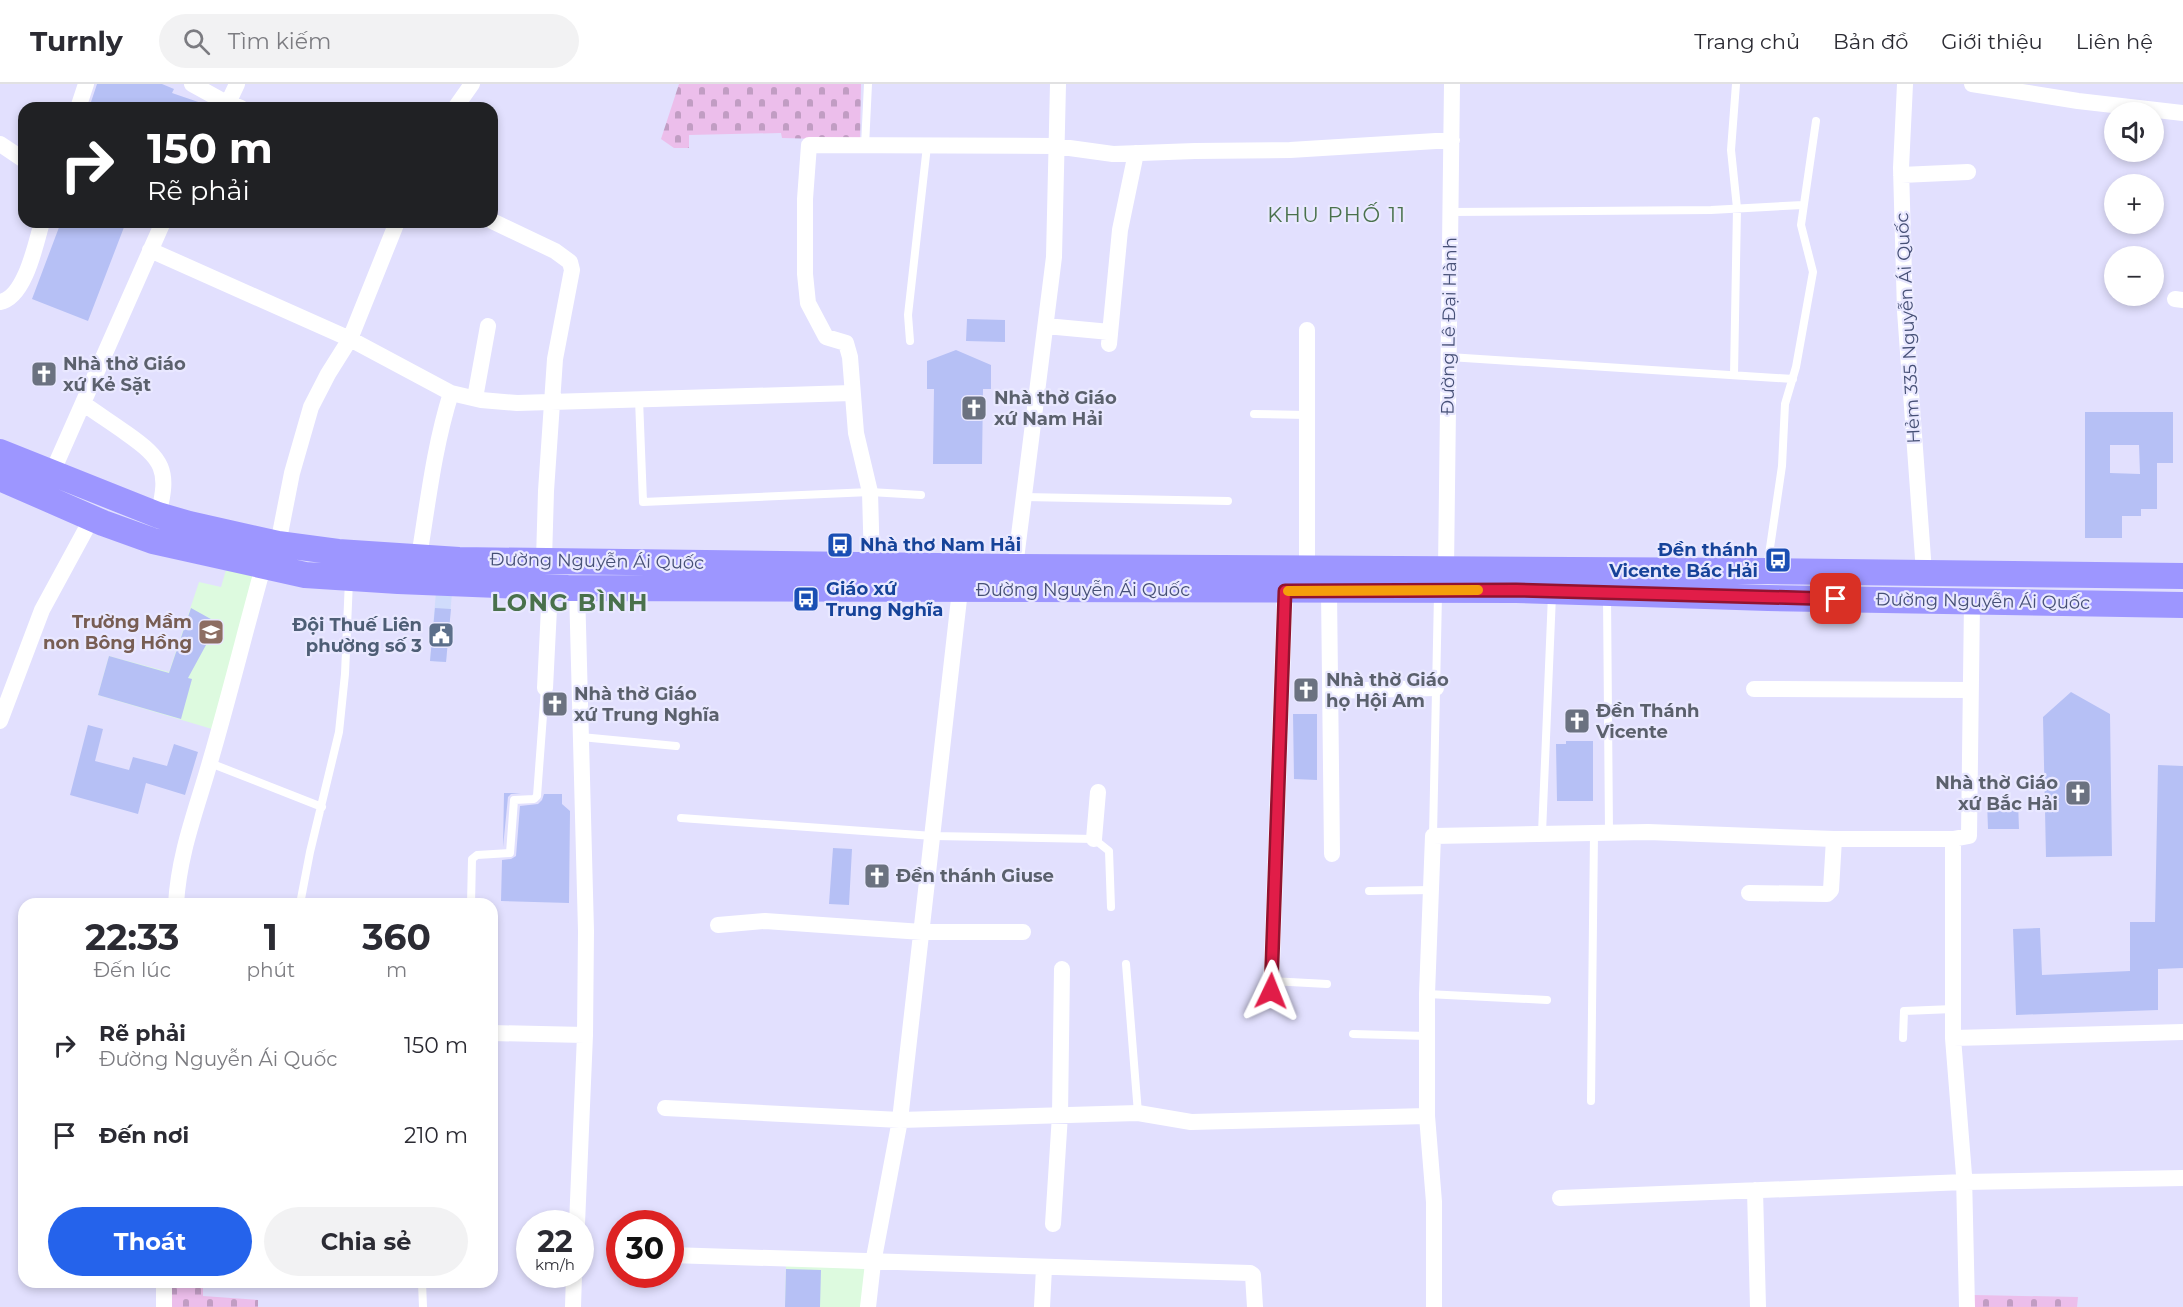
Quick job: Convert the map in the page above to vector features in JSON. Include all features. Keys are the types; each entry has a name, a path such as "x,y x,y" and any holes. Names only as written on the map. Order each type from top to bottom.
{"main road":[{"name":"Đường Nguyễn Ái Quốc","path":"0,452 158,515 189,525 278,544 339,552 419,557 577,561 1306,568 1552,591 1768,598 2183,605"},
{"name":"Đường Nguyễn Ái Quốc","path":"0,478 92,518 153,541 263,567 305,575 550,588 1329,591 1442,580 1767,571 2183,576"},
{"path":"577,561 577,588"},
{"path":"1972,601 1973,573"}],"street":[{"path":"80,102 86,84"},
{"path":"192,84 222,102"},
{"path":"228,102 237,84"},
{"path":"459,102 472,84"},
{"path":"1015,567 1054,256 1058,84"},
{"name":"Đường Lê Đại Hành","path":"1442,580 1449,357 1452,84"},
{"name":"Hẻm 335 Nguyễn Ái Quốc","path":"1905,84 1901,175 1905,311 1924,572"},
{"path":"1972,84 2078,101 2183,113"},
{"path":"872,564 870,492 856,433 850,357 846,343 826,337 808,303 805,274 805,199 809,145 1055,147 1113,154 1290,150 1452,140"},
{"path":"0,144 18,156"},
{"path":"1046,326 1109,338 1120,230 1136,153"},
{"path":"1901,175 1968,172"},
{"path":"498,224 555,251 570,262 572,270 555,359 544,560"},
{"path":"0,302 15,294 27,271 40,228"},
{"path":"52,473 160,228"},
{"path":"278,544 292,472 311,407 350,339 395,228"},
{"path":"150,250 350,339 451,393 475,398 517,404 852,393"},
{"path":"475,398 488,326"},
{"path":"1306,568 1307,330"},
{"path":"419,557 436,446 451,393"},
{"path":"84,404 151,451 159,464 163,480 164,494 158,515"},
{"path":"0,721 5,687 42,610 92,518"},
{"path":"176,898 185,841 210,764 263,567"},
{"path":"545,688 550,588"},
{"path":"577,588 586,931 585,1035 578,1210"},
{"path":"868,1307 873,1263 900,1119 960,590"},
{"path":"1271,986 1285,591"},
{"path":"1329,591 1332,854"},
{"path":"1434,1307 1434,1203 1427,1116 1427,994 1433,836 1648,832 1834,839 1953,839 1969,836 1972,601"},
{"path":"1331,691 1436,688"},
{"path":"1754,689 1970,690"},
{"path":"1094,839 1098,792"},
{"path":"1749,893 1827,894 1831,890 1834,839"},
{"path":"1953,839 1953,1038 1965,1182 1967,1307"},
{"path":"718,925 765,921 922,932 1023,932"},
{"path":"1053,1224 1060,1115 1062,969"},
{"path":"1953,1038 2183,1032"},
{"path":"498,1034 585,1035"},
{"path":"665,1108 900,1119 1138,1113 1191,1122 1427,1116"},
{"path":"1560,1198 1965,1182 2183,1178"},
{"path":"1755,1190 1758,1307"},
{"path":"684,1256 1250,1273 1255,1307"},
{"path":"1042,1307 1044,1268"},
{"path":"164,1288 164,1307"},
{"path":"573,1307 574,1288"}],"lane":[{"path":"865,146 868,84"},
{"path":"1734,375 1737,208 1731,150 1736,84"},
{"path":"1767,571 1782,466 1785,404 1793,379 1808,309 1813,272 1801,225 1816,121"},
{"path":"910,341 908,315 927,146"},
{"path":"1451,212 1803,205"},
{"path":"1449,357 1793,379"},
{"path":"639,399 643,502 870,492 921,495"},
{"path":"1254,414 1307,415"},
{"path":"1024,498 1228,501"},
{"path":"301,898 339,732 345,674 349,578"},
{"path":"1433,836 1436,688 1442,580"},
{"path":"1542,834 1552,591"},
{"path":"1591,1101 1602,832 1607,593"},
{"path":"471,898 472,859 477,855 510,853 514,800 534,799 537,796 545,688"},
{"path":"581,737 676,746"},
{"path":"210,764 322,807"},
{"path":"681,818 933,836 1094,839 1109,851 1111,907"},
{"path":"1369,891 1431,891"},
{"path":"1126,964 1138,1113"},
{"path":"1271,986 1327,984"},
{"path":"1427,994 1547,1000"},
{"path":"1904,1038 1904,1011 1953,1009"},
{"path":"1353,1034 1427,1036"},
{"path":"422,1288 423,1307"}],"shaded area":[{"name":"Trường Mầm non Bông Hồng","path":"226,570 254,576 212,729 98,695 109,656 169,672 199,582 221,587"},
{"name":"Đội Thuế Liên phường số 3","path":"436,592 452,593 446,662 430,661"},
{"path":"786,1265 865,1268 861,1307 785,1307"}],"green space":[{"path":"679,84 861,84 860,140 782,138 781,133 689,135 689,148 674,148 661,139"},
{"path":"169,1288 203,1288 203,1296 258,1300 258,1307 169,1307"},
{"path":"1974,1295 2078,1297 2077,1307 1974,1307"}],"building":[{"path":"97,84 162,84 174,89 172,93 198,102 91,102"},
{"path":"59,228 124,228 88,321 32,299"},
{"path":"967,319 1005,320 1005,342 966,341"},
{"path":"956,350 991,365 991,389 983,389 982,464 933,464 934,389 927,389 927,361"},
{"path":"2085,412 2173,412 2173,463 2157,463 2157,509 2141,509 2141,516 2122,516 2122,538 2085,538","holes":["2110,445 2139,445 2140,474 2110,473"]},
{"path":"191,608 218,623 188,678 192,679 181,719 98,695 109,656 169,673"},
{"name":"Đội Thuế Liên phường số 3","path":"435,608 451,609 446,662 430,661"},
{"path":"2071,692 2110,714 2112,856 2046,857 2043,717"},
{"path":"1293,714 1317,714 1317,780 1294,779"},
{"path":"88,725 103,729 95,761 129,770 133,757 167,766 174,744 198,752 185,795 146,783 138,814 70,795"},
{"path":"1566,741 1593,741 1593,801 1557,801 1556,744 1566,744"},
{"path":"2158,765 2183,766 2183,968 2158,969 2158,1010 2016,1015 2013,929 2040,928 2042,975 2130,971 2130,922 2155,922"},
{"path":"504,793 521,793 511,794 508,797 503,847"},
{"path":"544,794 562,794 562,804 570,811 569,903 501,901 502,860 516,856 520,806 538,804"},
{"path":"1987,802 2018,802 2019,829 1988,829"},
{"path":"833,848 852,849 849,905 829,904"},
{"path":"786,1269 821,1270 820,1307 785,1307"}],"slow traffic":[{"path":"1288,591 1478,590"}],"place":[{"name":"Nhà thờ Giáo xứ Kẻ Sặt","path":"44,374"},
{"name":"Nhà thờ Giáo xứ Nam Hải","path":"974,408"},
{"name":"Nhà thơ Nam Hải","path":"840,545"},
{"name":"Đền thánh Vicente Bác Hải","path":"1778,560"},
{"name":"Giáo xứ Trung Nghĩa","path":"806,599"},
{"name":"Trường Mầm non Bông Hồng","path":"211,632"},
{"name":"Đội Thuế Liên phường số 3","path":"441,635"},
{"name":"Nhà thờ Giáo họ Hội Am","path":"1306,690"},
{"name":"Nhà thờ Giáo xứ Trung Nghĩa","path":"555,704"},
{"name":"Đền Thánh Vicente","path":"1577,721"},
{"name":"Nhà thờ Giáo xứ Bắc Hải","path":"2078,793"},
{"name":"Đền thánh Giuse","path":"877,876"}],"district":[{"name":"KHU PHỐ 11","path":"1337,214"},
{"name":"LONG BÌNH","path":"570,602"}],"route":[{"path":"1271,991 1285,591 1516,590 1836,599"}]}
